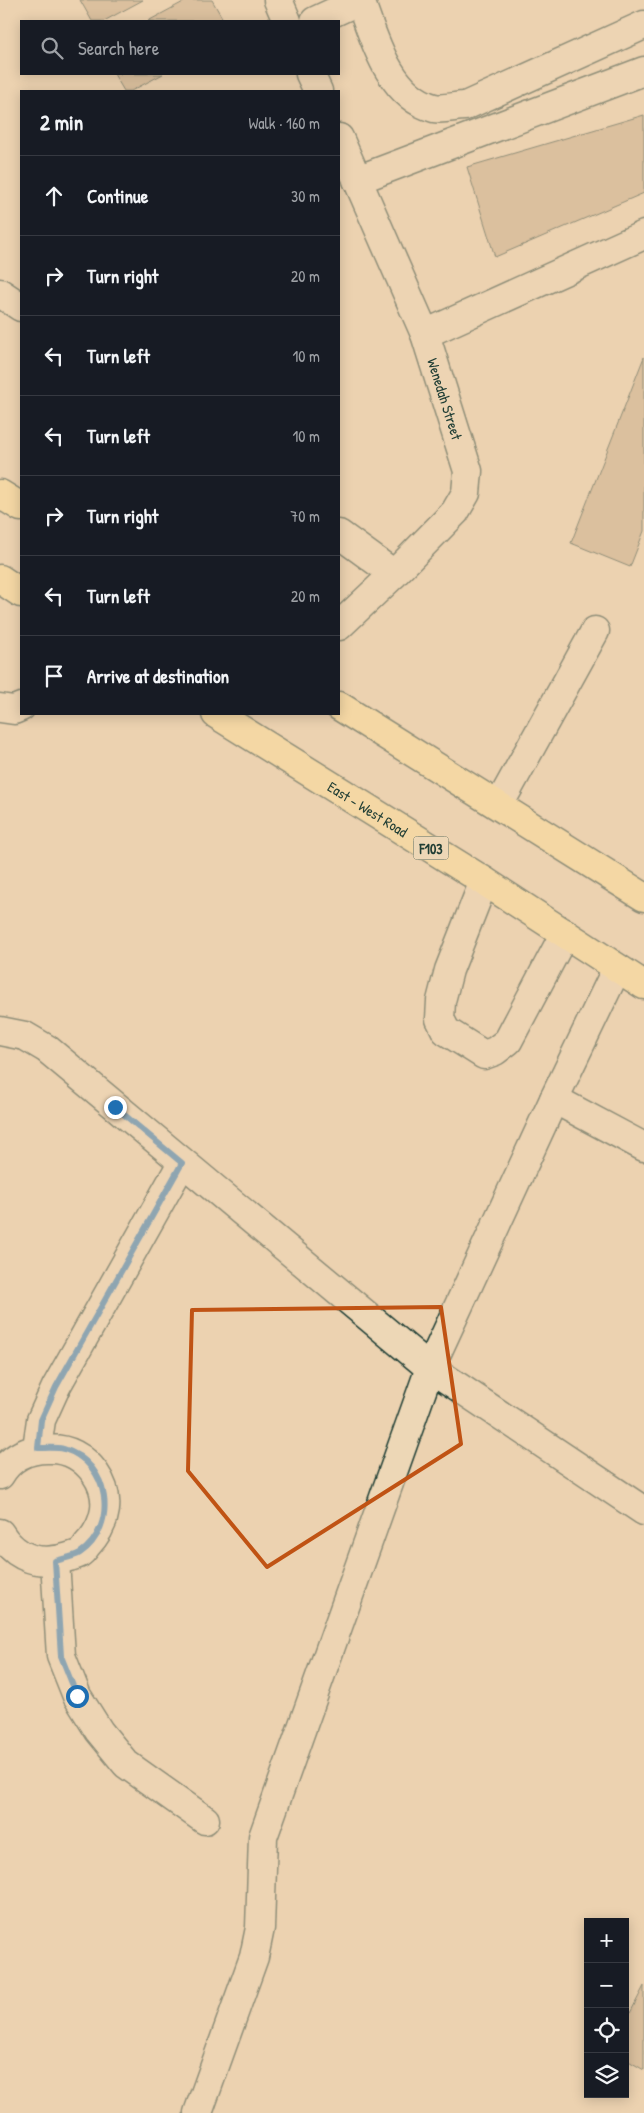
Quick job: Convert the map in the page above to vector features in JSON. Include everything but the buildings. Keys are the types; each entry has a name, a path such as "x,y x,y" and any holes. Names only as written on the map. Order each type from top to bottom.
{"main road":[{"path":"0,494 20,506"},
{"path":"0,579 20,592"},
{"path":"340,707 644,896"},
{"name":"East - West Road","path":"218,715 484,881 644,985"}],"street":[{"path":"278,0 287,20"},
{"path":"318,20 360,0 380,55 402,90 435,108 465,106 644,25"},
{"path":"358,180 644,71"},
{"path":"310,75 318,90"},
{"name":"Wenedah Street","path":"340,140 425,334 468,471 466,493 454,512 394,574 340,625"},
{"path":"425,334 644,235"},
{"path":"0,293 20,306"},
{"path":"340,535 394,574"},
{"path":"499,805 595,631"},
{"path":"0,708 14,710 20,707"},
{"path":"484,881 450,970 441,1002 440,1019 446,1031 484,1055 495,1051 508,1041 565,933"},
{"path":"198,2113 254,1957 260,1928 263,1837 430,1368 554,1099 617,968"},
{"path":"0,1031 26,1036 47,1049 430,1368 644,1511"},
{"path":"554,1099 644,1147"},
{"path":"38,1448 41,1420 56,1387 182,1163"},
{"path":"0,1475 12,1461 24,1453 38,1448 64,1449 87,1462 102,1483 106,1509 98,1534 80,1553 55,1561 40,1561 26,1557 14,1549 0,1532"},
{"path":"55,1561 61,1656 77,1696 98,1731 126,1764 205,1820"}],"highlighted area":[{"path":"441,1307 461,1444 267,1567 188,1471 192,1310"}],"route":[{"path":"77,1696 61,1656 55,1561 80,1553 98,1534 106,1509 102,1483 87,1462 64,1449 38,1448 41,1420 68,1365 182,1163 115,1107"}]}
